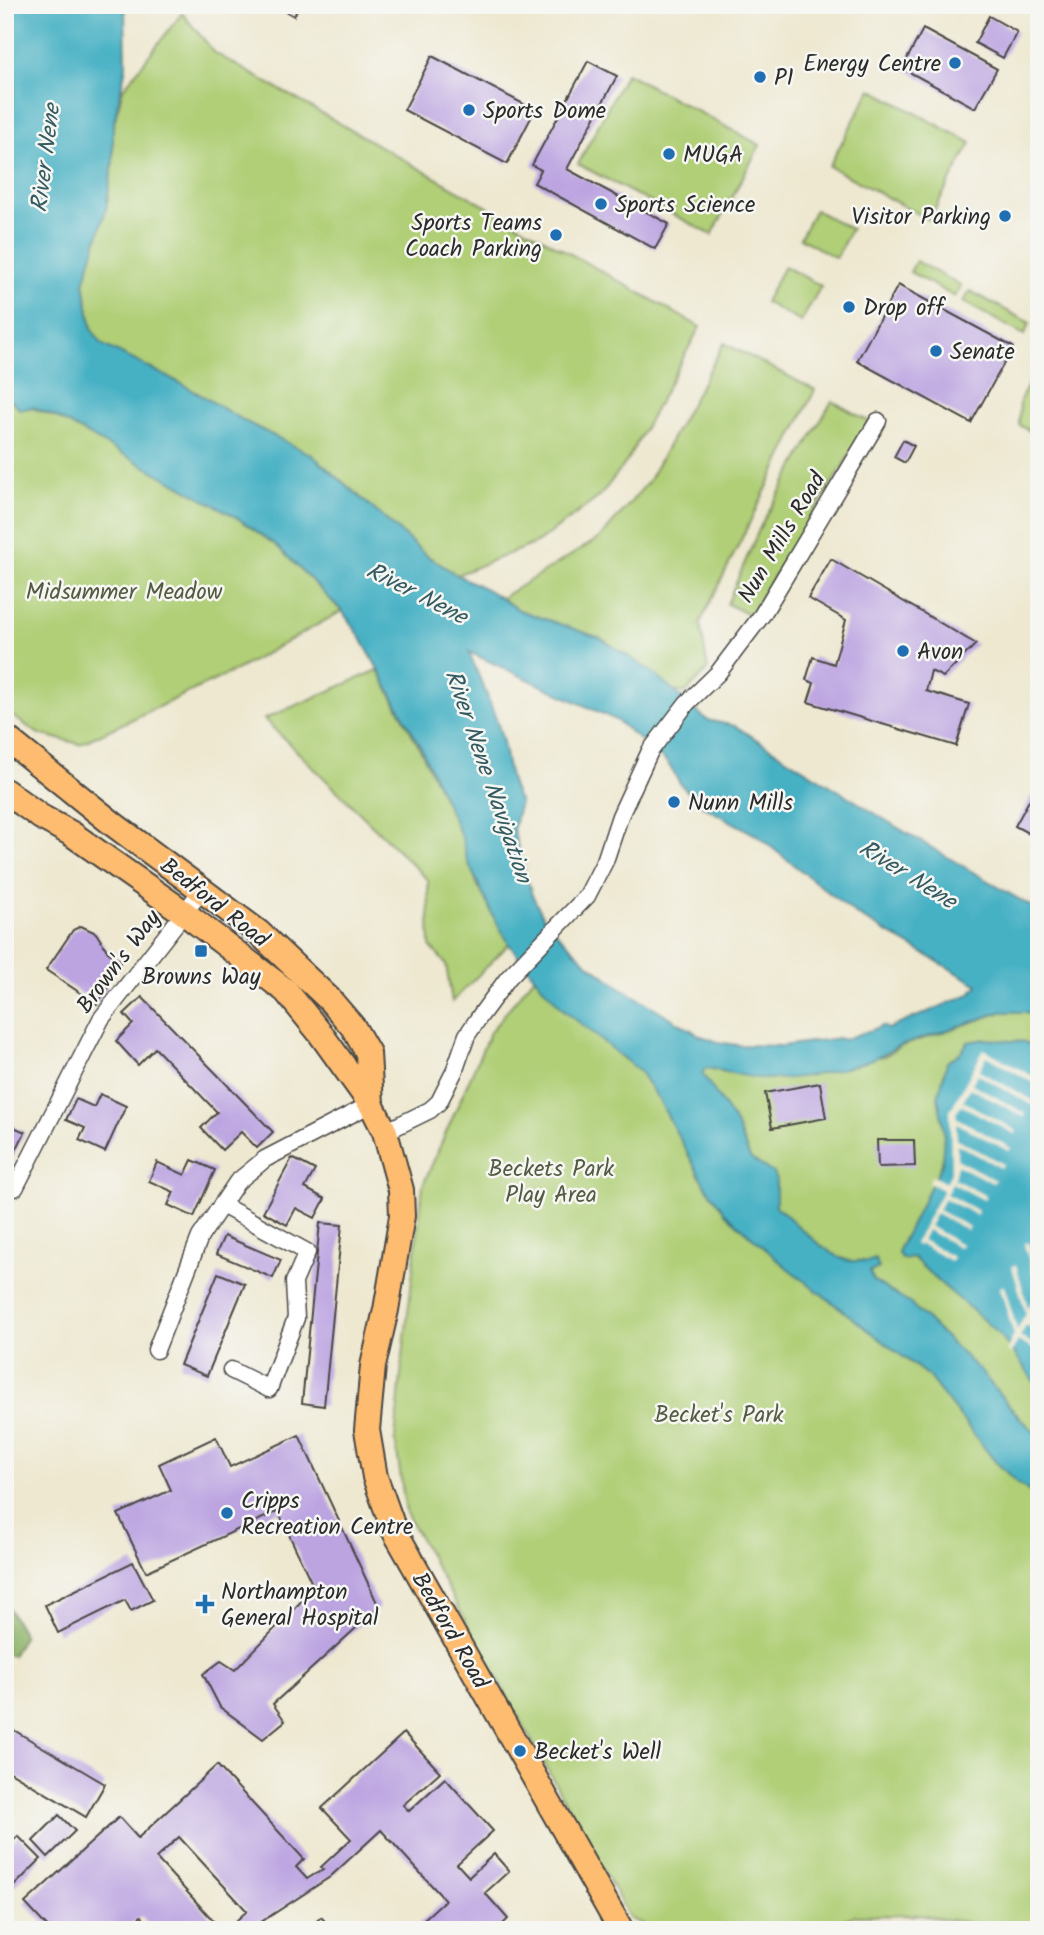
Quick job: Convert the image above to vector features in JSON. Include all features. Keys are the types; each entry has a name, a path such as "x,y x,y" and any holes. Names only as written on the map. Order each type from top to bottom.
{"main road":[{"name":"Bedford Road","path":"5,737 113,824 258,932 329,999 354,1027 368,1053 371,1104"},
{"name":"Bedford Road","path":"5,791 41,817 72,834 183,912 286,991 320,1032 371,1104 386,1132 401,1190 402,1216 386,1310 373,1366 367,1430 375,1477 394,1530 616,1925"}],"street":[{"name":"Nun Mills Road","path":"386,1132 430,1110 439,1102 454,1072 467,1035 508,978 587,896 650,751 687,703 718,673 765,610 878,421"},
{"name":"Brown's Way","path":"15,1188 101,1019 202,890"},
{"path":"156,1350 200,1237 237,1182 265,1159 371,1104"},
{"path":"222,1205 307,1252 294,1282 296,1318 269,1389 231,1370"}],"green space":[{"path":"5,8 14,56 15,83 5,173"},
{"path":"182,13 215,53 700,327 627,461 599,497 538,542 457,575 426,555 312,455 246,422 182,384 103,345 92,330 84,283 106,209 113,161 113,127 123,89"},
{"name":"MUGA","path":"626,73 760,145 712,235 578,164"},
{"path":"871,89 971,143 929,220 829,166"},
{"path":"815,210 851,229 836,258 800,238"},
{"path":"916,261 961,286 955,297 910,272"},
{"path":"784,266 821,286 801,322 765,302"},
{"path":"970,291 1030,323 1024,335 963,302"},
{"path":"724,343 815,390 700,623 708,669 686,693 674,691 652,672 558,625 519,610 501,598 601,537 648,482"},
{"path":"1037,369 1039,436 1019,425 1020,400"},
{"name":"Midsummer Meadow","path":"5,398 56,417 236,517 277,546 342,611 238,669 80,744 39,734 5,711"},
{"path":"832,401 870,422 750,615 727,604 761,525"},
{"path":"378,670 463,838 477,884 509,944 452,1002 446,964 430,946 428,880 264,719"},
{"name":"Becket's Park","path":"535,976 564,1010 619,1053 734,1073 885,1056 899,1047 1002,1012 1039,1015 1039,1930 1016,1930 918,1915 854,1916 817,1930 657,1930 630,1919 406,1513 395,1439 423,1185 490,1032"},
{"path":"5,1602 24,1635 12,1656 5,1653"}],"water":[{"path":"5,5 125,5 126,66 113,127 113,161 106,209 84,283 92,330 103,345 182,384 246,422 312,455 426,555 457,575 488,590 519,610 600,638 652,672 707,720 735,726 900,829 1039,911 1039,1015 1001,1012 894,1048 870,1060 820,1074 766,1079 706,1068 702,1073 735,1122 750,1158 773,1173 776,1179 776,1206 836,1255 851,1261 867,1262 875,1259 879,1268 870,1272 874,1281 912,1305 980,1371 1039,1436 1039,1499 1015,1481 994,1460 928,1376 786,1267 726,1214 704,1184 659,1100 640,1072 564,1010 509,944 467,860 462,838 420,746 361,638 342,611 277,546 236,517 56,417 33,407 20,410 5,398 5,173 15,83 14,56","holes":["469,652 616,720 667,762 681,785 701,805 756,835 857,915 978,985 970,994 888,1029 882,1026 843,1040 839,1038 782,1046 737,1045 701,1036 620,987 586,962 546,922 532,895 513,830 520,802 510,777 503,742 490,702"]},
{"path":"986,1039 1025,1042 1039,1049 1039,1389 1011,1349 991,1327 913,1257 903,1259 898,1254 942,1164 944,1132 938,1097 947,1062 961,1052 968,1042"}],"pier":[{"path":"984,1049 1039,1080 1039,1086 987,1056 979,1071 1034,1101 1032,1105 977,1074 972,1084 1026,1114 1024,1117 970,1088 963,1101 1017,1131 1015,1134 961,1105 956,1112 957,1118 1011,1148 1009,1151 956,1123 957,1139 1003,1164 1001,1168 957,1144 957,1159 995,1180 993,1183 957,1165 954,1179 986,1196 984,1200 952,1183 946,1194 978,1211 976,1215 944,1198 938,1210 969,1227 967,1230 936,1213 929,1226 961,1244 959,1247 927,1230 922,1240 953,1257 951,1261 920,1244 914,1244 943,1190 929,1182 932,1176 946,1183 951,1173 950,1111"},
{"path":"1028,1242 1039,1278 1039,1311 1035,1309 1029,1321 1039,1327 1039,1332 1026,1325 1020,1337 1039,1347 1039,1352 1018,1341 1010,1354 1007,1349 1014,1335 1000,1287 1004,1286 1017,1330 1026,1314 1012,1266 1016,1265 1028,1308 1038,1291 1024,1244"}],"building":[{"path":"275,5 300,5 294,16"},
{"path":"989,16 1017,32 1003,58 975,43"},
{"name":"Energy Centre","path":"923,29 997,69 975,108 902,68"},
{"name":"Sports Dome","path":"432,56 535,110 507,164 404,110"},
{"path":"588,61 617,76 567,169 669,224 655,249 534,183 541,170 532,165"},
{"name":"Senate","path":"898,285 1013,347 971,423 857,361"},
{"path":"903,440 914,446 905,463 894,457"},
{"name":"Avon","path":"831,559 976,644 943,677 931,671 926,691 969,704 956,746 808,702 814,683 806,680 813,657 834,664 846,620 808,598"},
{"path":"1032,795 1039,799 1039,839 1015,826"},
{"path":"81,926 96,933 108,952 121,961 104,986 108,988 97,1004 46,970 73,930"},
{"path":"142,997 273,1132 257,1148 241,1132 222,1150 201,1128 217,1112 155,1048 138,1065 116,1041 133,1024 124,1014"},
{"path":"820,1083 826,1118 772,1128 765,1093"},
{"path":"100,1094 126,1106 105,1152 79,1140 85,1128 66,1120 76,1099 94,1107"},
{"path":"5,1123 25,1132 5,1173"},
{"path":"877,1140 914,1140 915,1166 878,1167"},
{"path":"292,1158 315,1170 305,1188 325,1199 315,1218 296,1208 287,1225 263,1212"},
{"path":"192,1160 215,1170 194,1217 168,1205 174,1192 149,1181 157,1162 185,1175"},
{"path":"320,1223 342,1225 324,1406 302,1403"},
{"path":"224,1236 281,1260 273,1278 216,1254"},
{"path":"218,1273 245,1284 207,1376 180,1365"},
{"path":"299,1435 379,1607 273,1704 285,1721 263,1739 220,1707 203,1674 221,1661 235,1670 314,1588 278,1511 146,1572 118,1514 171,1490 159,1464 216,1437 230,1467"},
{"path":"133,1562 153,1600 131,1611 125,1600 58,1633 45,1605"},
{"path":"12,1729 105,1784 86,1817 5,1769 5,1741"},
{"path":"404,1733 440,1772 403,1805 409,1811 445,1778 493,1831 457,1864 469,1877 494,1854 509,1871 485,1893 508,1919 497,1930 412,1930 445,1900 381,1830 330,1877 255,1926 258,1930 226,1930 247,1911 179,1837 156,1858 222,1930 154,1930 141,1916 130,1925 134,1930 50,1930 25,1903 119,1817 138,1838 217,1765 304,1859 296,1867 307,1879 323,1869 321,1867 351,1839 322,1808"},
{"path":"59,1815 75,1831 48,1857 33,1841"},
{"path":"18,1836 41,1859 5,1895 5,1849"},
{"path":"321,1917 333,1930 307,1930"}],"place":[{"name":"Energy Centre","path":"955,63"},
{"name":"P1","path":"760,77"},
{"name":"Sports Dome","path":"469,110"},
{"name":"MUGA","path":"669,154"},
{"name":"Sports Science","path":"601,204"},
{"name":"Visitor Parking","path":"1005,216"},
{"name":"Sports Teams Coach Parking","path":"556,235"},
{"name":"Drop off","path":"849,307"},
{"name":"Senate","path":"936,351"},
{"name":"Avon","path":"903,651"},
{"name":"Nunn Mills","path":"674,802"},
{"name":"Browns Way","path":"201,951"},
{"name":"Cripps Recreation Centre","path":"227,1513"},
{"name":"Northampton General Hospital","path":"205,1604"},
{"name":"Becket's Well","path":"520,1751"}],"water label":[{"name":"River Nene","path":"45,158"},
{"name":"River Nene","path":"417,593"},
{"name":"River Nene Navigation","path":"489,776"},
{"name":"River Nene","path":"908,874"}],"park label":[{"name":"Beckets Park Play Area","path":"551,1181"}]}
